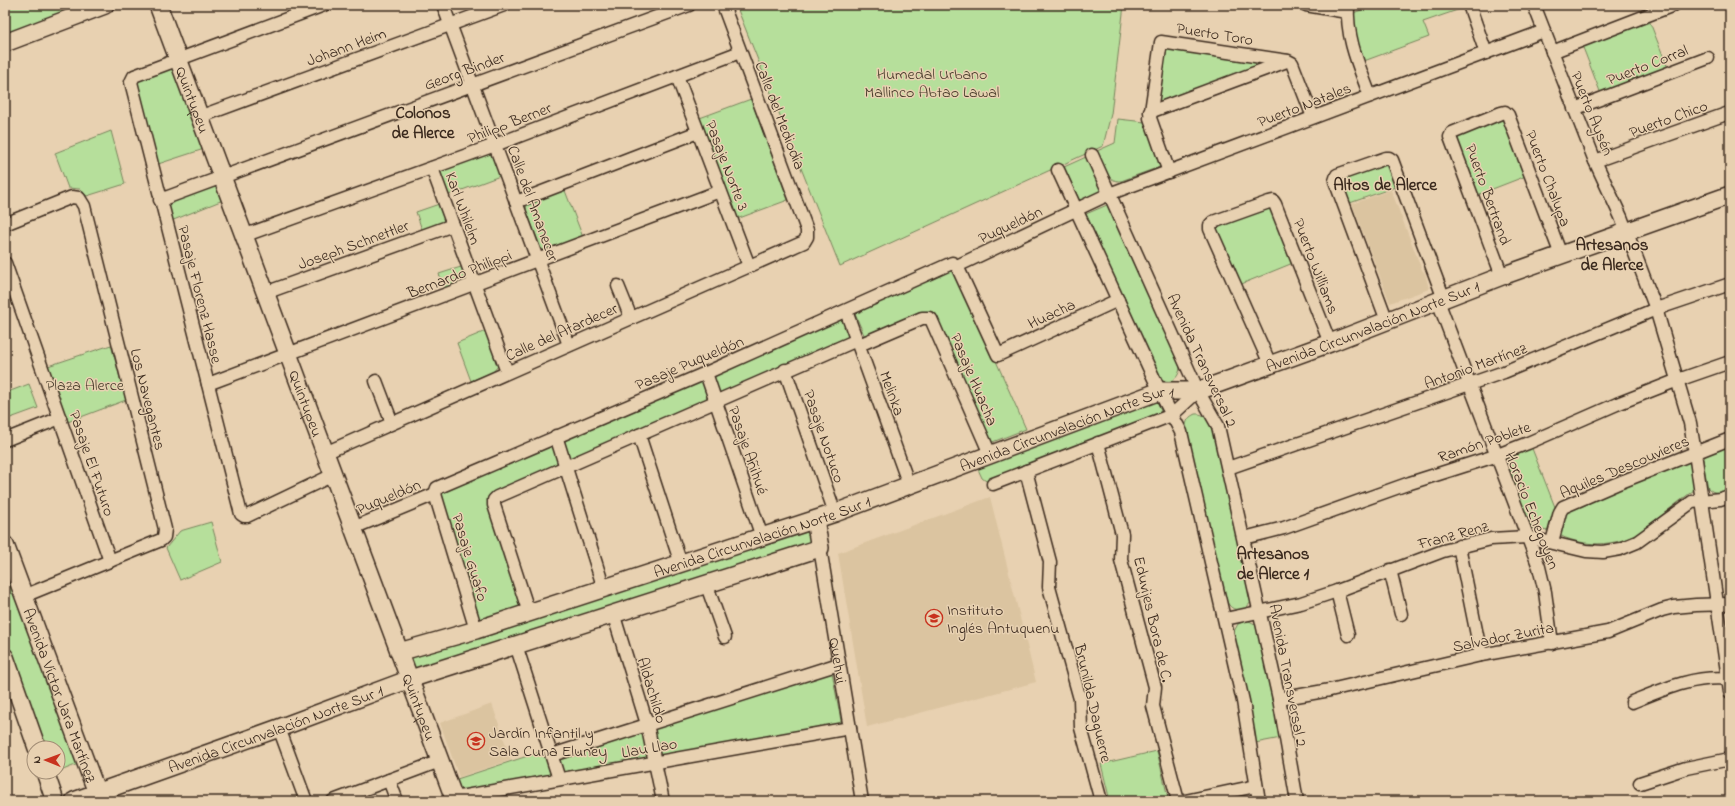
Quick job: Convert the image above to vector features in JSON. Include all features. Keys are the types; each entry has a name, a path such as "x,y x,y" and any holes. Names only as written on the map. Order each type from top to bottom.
{"street":[{"path":"5,43 105,5"},
{"name":"Quintupeu","path":"158,5 454,799"},
{"path":"179,60 324,5"},
{"name":"Calle del Amanecer","path":"442,5 570,345"},
{"name":"Johann Heim","path":"199,117 504,5"},
{"name":"Georg Binder","path":"160,200 689,5"},
{"name":"Calle del Mediodía","path":"723,5 807,230 807,237"},
{"path":"1306,5 1347,8 1349,36 1370,96"},
{"path":"1469,5 1486,53"},
{"name":"Puerto Aysén","path":"1534,5 1574,109 1626,231 1656,309 1678,380 1690,423 1730,692"},
{"path":"1552,52 1674,5"},
{"name":"Puerto Natales","path":"1077,211 1109,194 1544,31"},
{"name":"Puerto Toro","path":"1169,172 1150,118 1161,42 1288,61"},
{"name":"Philipp Berner","path":"244,236 495,145 740,52"},
{"name":"Puerto Corral","path":"1574,109 1708,58"},
{"name":"Pasaje Florenz Hasse","path":"179,60 132,78 131,82 241,514 247,516 333,475"},
{"path":"1150,112 1288,61 1292,63 1313,117"},
{"name":"Pasaje Norte 3","path":"677,76 749,266"},
{"name":"Puerto Chalupa","path":"1505,112 1508,114 1561,255"},
{"name":"Puerto Bertrand","path":"1502,276 1450,138 1452,133 1505,112"},
{"name":"Puerto Chico","path":"1595,161 1729,113"},
{"path":"516,202 698,132"},
{"name":"Avenida Transversal 2","path":"1092,155 1198,391 1218,426 1280,699 1297,801"},
{"name":"Horacio Echegoyen","path":"1387,321 1335,178 1344,173 1389,158 1392,160 1469,385 1538,567 1545,592 1552,643"},
{"name":"Karl Whilelm","path":"432,168 508,372"},
{"path":"1058,170 1183,438 1243,701 1259,801"},
{"name":"Bernardo Philippi","path":"208,384 720,191"},
{"name":"Avenida Circunvalación Norte Sur 1","path":"399,652 476,630 604,590 815,520 1160,391 1198,391 1330,343 1502,276 1730,195"},
{"name":"Los Navegantes","path":"5,224 72,197 79,198 84,206 165,529 164,537 160,540 24,596"},
{"name":"Puerto Williams","path":"1270,364 1210,229 1210,225 1213,222 1273,201 1330,343"},
{"name":"Puqueldón","path":"957,266 1077,211"},
{"name":"Joseph Schnettler","path":"265,293 453,225"},
{"name":"Calle del Atardecer","path":"325,453 804,242 807,237"},
{"name":"Pasaje El Futuro","path":"5,263 110,561"},
{"name":"Pasaje Puqueldón","path":"434,494 437,488 706,373 952,263 957,266"},
{"name":"Pasaje Huacha","path":"957,266 998,355"},
{"name":"Antonio Martínez","path":"1228,468 1469,385 1524,364 1656,309 1730,284"},
{"path":"618,286 631,318"},
{"name":"Huacha","path":"998,355 1118,300"},
{"name":"Melinka","path":"846,311 909,485"},
{"name":"Pasaje Huacha","path":"858,343 922,318 929,318 934,322 990,454"},
{"path":"528,613 494,505 494,500 497,497 785,370 858,343"},
{"name":"Ramón Poblete","path":"1244,538 1284,528 1410,483 1495,456 1678,380 1730,362"},
{"name":"Pasaje Notuco","path":"785,370 835,513"},
{"name":"Pasaje Añihué","path":"706,373 762,537"},
{"path":"376,381 392,423"},
{"path":"1172,415 1198,391"},
{"name":"Avenida Circunvalación Norte Sur 1","path":"993,484 1172,415"},
{"path":"5,440 60,418"},
{"path":"639,435 681,564"},
{"path":"556,436 604,590"},
{"name":"Aquiles Descouvieres","path":"1552,542 1560,512 1563,507 1616,484 1730,439"},
{"name":"Eduvijes Bora de C.","path":"1098,443 1122,534 1122,560 1155,687 1153,706 1178,801"},
{"name":"Brunilda Daguerre","path":"1026,471 1050,562 1049,587 1080,700 1081,728 1101,801"},
{"name":"Puqueldón","path":"353,528 434,494"},
{"name":"Pasaje Guafo","path":"434,494 476,630"},
{"name":"Franz Renz","path":"1225,619 1301,603 1459,546 1491,539 1527,537 1590,551 1603,552 1620,549 1637,542 1690,503 1720,499 1730,496"},
{"name":"Quehui","path":"815,520 862,801"},
{"name":"Avenida Víctor Jara Martínez","path":"5,545 99,797"},
{"path":"1459,546 1482,655"},
{"name":"Avenida Circunvalación Norte Sur 1","path":"74,801 99,797 410,679 612,613 820,548"},
{"path":"1390,570 1401,614"},
{"path":"706,583 725,637"},
{"path":"1337,591 1348,635"},
{"name":"Salvador Zurita","path":"1280,699 1330,690 1482,655 1608,632 1662,610 1674,607 1730,604"},
{"name":"Aldachildo","path":"612,613 647,724 662,801"},
{"path":"516,645 559,779"},
{"path":"5,656 34,740"},
{"name":"Llau Llao","path":"552,755 839,664"},
{"path":"1632,702 1683,682 1706,678 1729,679"},
{"path":"278,728 306,801"},
{"name":"Llau Llao","path":"454,799 850,728"},
{"path":"1640,783 1686,768 1730,760"},
{"path":"333,801 440,761"},
{"path":"48,780 55,801"},
{"path":"389,780 396,801"},
{"path":"1185,801 1256,786"}],"shaded area":[{"path":"1391,190 1422,270 1425,273 1429,289 1390,303 1352,204"},
{"name":"Instituto Inglés Antuquenu","path":"990,497 1036,682 867,727 838,553"},
{"name":"Jardín Infantil y Sala Cuna Eluney","path":"492,704 511,760 459,777 440,723"}],"green space":[{"path":"15,5 88,5 5,36 5,9"},
{"name":"Humedal Urbano Mallinco Abtao Lawal","path":"736,5 1124,5 1111,114 1103,146 840,266"},
{"path":"1375,5 1465,5 1466,7 1423,22 1429,37 1364,61 1355,36 1353,13"},
{"path":"1649,20 1668,68 1601,94 1582,45"},
{"path":"1165,47 1263,61 1265,64 1157,104"},
{"path":"173,65 204,149 155,165 135,80"},
{"path":"751,99 788,200 734,220 697,119"},
{"path":"1503,118 1526,176 1477,195 1456,140 1457,133"},
{"path":"1118,119 1145,122 1162,166 1121,181 1111,179 1105,171 1097,151 1115,143"},
{"path":"111,131 125,184 87,196 80,189 68,188 55,153"},
{"path":"490,152 500,176 446,196 439,170"},
{"path":"1086,157 1102,193 1080,202 1064,167"},
{"path":"1387,162 1398,186 1347,204 1340,179"},
{"path":"213,186 218,189 223,200 171,221 167,205 169,201"},
{"path":"564,188 584,240 543,253 526,210 527,204"},
{"path":"442,203 447,218 444,225 423,233 416,212"},
{"path":"1107,205 1180,366 1178,375 1172,380 1165,381 1158,374 1086,214"},
{"path":"1269,206 1293,263 1239,285 1216,227"},
{"path":"464,266 469,278 466,284 445,292 439,274"},
{"path":"955,268 1026,429 990,443 936,318 865,337 855,314 856,310"},
{"path":"842,317 850,338 718,395 712,375"},
{"path":"488,330 498,366 493,372 471,381 457,343"},
{"name":"Plaza Alerce","path":"111,345 126,400 65,423 45,367"},
{"path":"701,378 712,397 570,460 564,443 565,438"},
{"path":"29,384 38,408 5,420 5,393"},
{"path":"1156,400 1161,405 1160,414 989,480 986,481 982,478 977,467"},
{"path":"1195,414 1206,417 1210,423 1214,435 1252,601 1245,609 1241,610 1231,607 1224,595 1186,426 1189,418"},
{"path":"550,444 553,446 558,463 557,466 497,493 521,608 480,621 438,492"},
{"path":"1730,444 1730,490 1724,492 1713,492 1708,488 1704,468 1704,458 1712,451"},
{"path":"1531,446 1556,510 1550,531 1530,528 1502,457"},
{"path":"1688,461 1691,466 1695,487 1694,490 1636,535 1627,539 1599,544 1570,540 1561,536 1559,533 1566,510"},
{"path":"211,522 222,562 180,580 166,548 180,531"},
{"path":"807,531 810,533 811,542 414,669 411,659 413,656"},
{"path":"5,565 78,764 66,769 66,740 39,740 5,636"},
{"path":"1247,620 1258,627 1281,738 1255,743 1233,633 1238,624"},
{"path":"832,672 841,721 839,726 661,757 660,755 654,728"},
{"path":"641,732 643,733 647,759 564,777 559,770 559,755"},
{"path":"546,750 552,770 552,777 461,793 454,780"},
{"path":"1157,751 1168,798 1156,801 1110,801 1101,764"}],"place":[{"name":"Instituto Inglés Antuquenu","path":"934,618"},
{"name":"Jardín Infantil y Sala Cuna Eluney","path":"476,741"}],"district":[{"name":"Colonos de Alerce","path":"423,122"},
{"name":"Altos de Alerce","path":"1385,184"},
{"name":"Artesanos de Alerce","path":"1612,254"},
{"name":"Artesanos de Alerce 1","path":"1273,563"}]}
